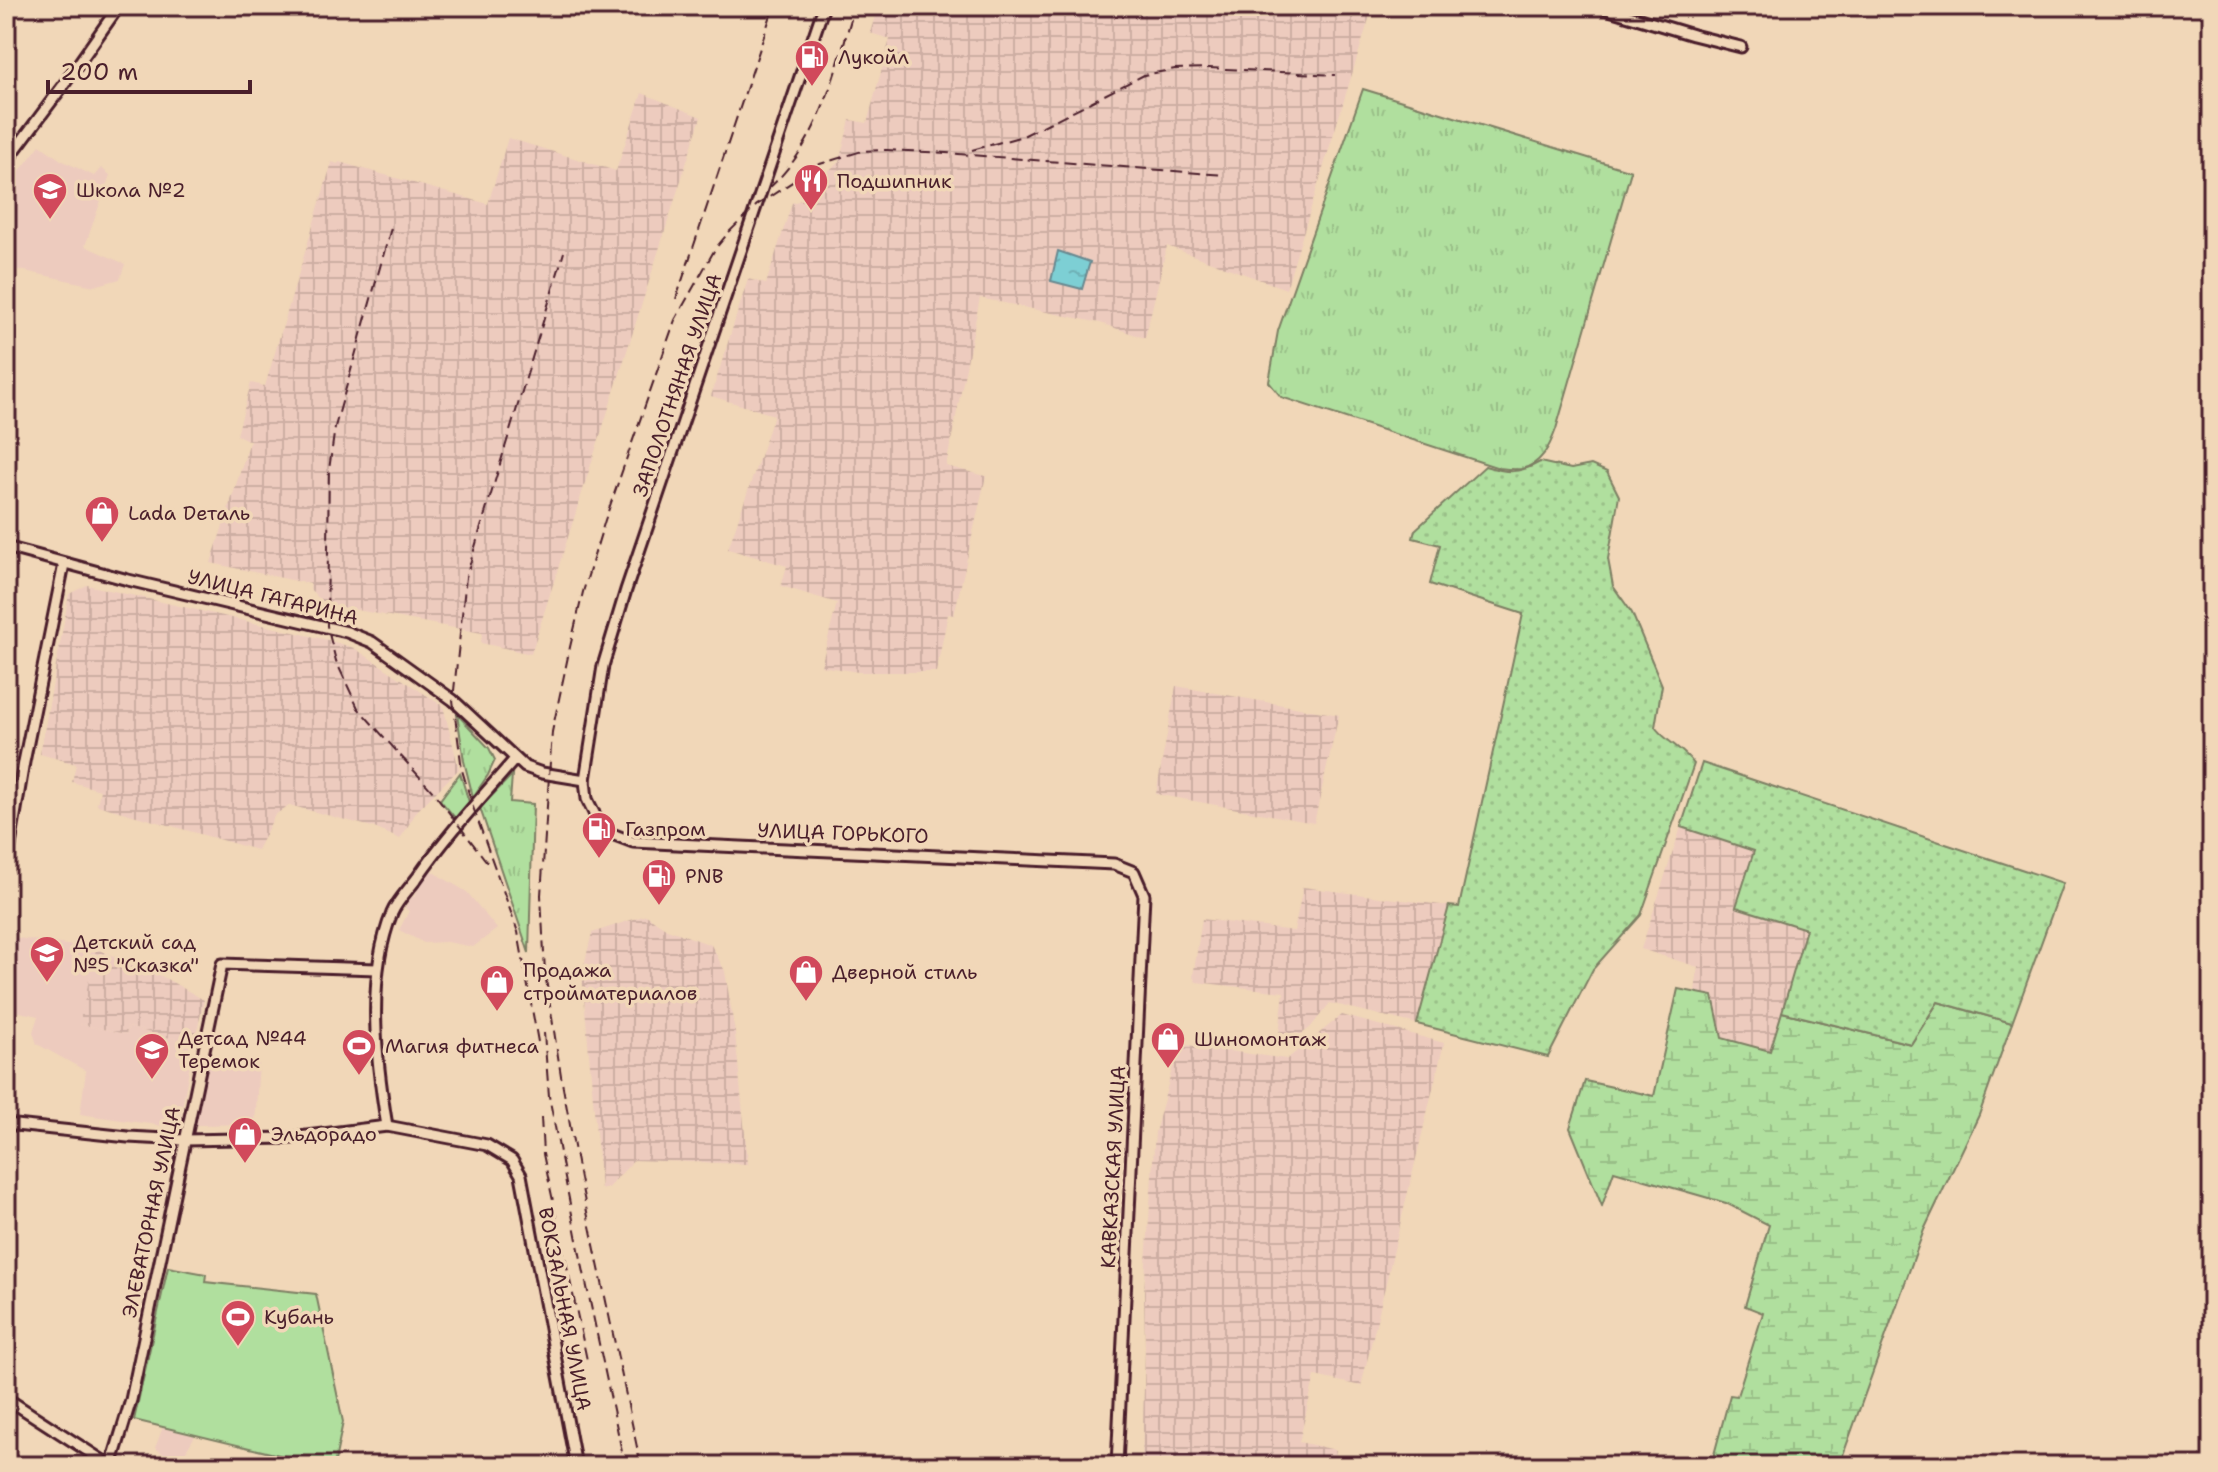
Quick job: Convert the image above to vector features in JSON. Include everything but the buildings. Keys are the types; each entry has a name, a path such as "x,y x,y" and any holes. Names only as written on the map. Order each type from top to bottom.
{"street":[{"path":"6,162 119,6"},
{"name":"ЗАПОЛОТНЯНАЯ УЛИЦА","path":"585,780 609,646 824,6"},
{"path":"1596,6 1741,47"},
{"name":"УЛИЦА ГАГАРИНА","path":"6,547 64,564 337,629 372,642 453,700 525,767 585,780"},
{"path":"6,869 64,564"},
{"path":"6,1124 185,1140 291,1138 387,1126 377,1035 377,969 393,911 445,840 515,759"},
{"name":"УЛИЦА ГОРЬКОГО","path":"585,780 587,799 598,821 612,834 633,842 1114,864 1134,872"},
{"name":"КАВКАЗСКАЯ УЛИЦА","path":"1117,1466 1144,895 1134,872"},
{"name":"ЭЛЕВАТОРНАЯ УЛИЦА","path":"111,1466 131,1400 222,964 377,969"},
{"name":"ВОКЗАЛЬНАЯ УЛИЦА","path":"387,1126 487,1145 512,1160 521,1175 576,1466"},
{"path":"6,1398 111,1466"}],"shaded area":[{"path":"878,6 1373,6 1286,289 1167,246 1145,338 1100,323 980,298 946,466 986,476 954,615 948,614 936,672 858,672 821,666 837,603 781,586 787,566 728,549 774,415 711,396 748,279 766,284 792,203 810,197 814,183 839,162 850,120 867,123 890,39 870,33"},
{"path":"642,93 701,117 531,654 481,643 482,633 324,604 310,589 311,584 211,563 250,441 237,435 251,383 265,386 332,162 488,204 508,138 616,171"},
{"name":"Школа №2","path":"40,145 61,160 94,176 101,168 110,175 85,246 125,264 120,279 94,286 6,267 6,189"},
{"path":"87,585 354,648 443,706 459,769 417,811 400,839 372,827 289,805 275,815 257,850 97,805 100,790 72,782 76,764 40,754 69,594"},
{"path":"1176,686 1339,715 1314,823 1156,794"},
{"path":"1681,827 1754,851 1806,929 1770,1051 1722,1038 1713,996 1695,992 1698,967 1641,949"},
{"path":"428,869 467,892 497,929 473,947 447,942 424,943 399,930 409,911 405,908"},
{"path":"1303,887 1449,906 1417,1024 1330,1003 1310,1028 1289,1043 1278,1042 1284,992 1196,982 1193,977 1202,919 1294,931"},
{"path":"646,915 667,929 711,945 725,971 735,1033 748,1164 634,1160 608,1188 601,1189 582,974 592,933"},
{"path":"11,937 96,949 80,1024 126,1034 128,1027 194,1044 178,1128 80,1114 86,1071 37,1044 33,1032 38,1016 6,1009 6,959"},
{"path":"96,949 156,973 204,1000 194,1044 128,1027 126,1034 79,1024"},
{"path":"1342,1015 1444,1043 1361,1386 1315,1376 1299,1442 1336,1450 1333,1466 1142,1466 1144,1292 1155,1132 1179,1044 1287,1059"},
{"path":"209,1060 259,1062 255,1124 196,1125"},
{"path":"163,1427 195,1436 178,1464 155,1448"}],"green space":[{"path":"1363,89 1631,171 1556,429 1544,454 1528,467 1499,468 1281,397 1269,382 1278,331"},
{"path":"1540,462 1571,469 1591,465 1607,472 1619,496 1608,559 1613,586 1632,613 1662,685 1655,727 1694,764 1641,915 1593,969 1548,1057 1417,1024 1449,906 1459,907 1523,614 1430,584 1440,545 1413,538 1415,530 1485,466 1513,471"},
{"path":"457,714 489,748 495,760 473,797 464,761"},
{"path":"1702,763 2063,883 2012,1023 1938,1002 1911,1044 1782,1012 1806,929 1736,907 1754,851 1681,827"},
{"path":"460,773 469,802 456,819 440,800"},
{"path":"512,775 510,802 533,804 529,953 480,808"},
{"path":"1678,989 1713,996 1722,1038 1770,1051 1782,1012 1911,1044 1938,1002 2012,1023 1979,1115 1924,1230 1839,1466 1711,1466 1730,1395 1737,1396 1763,1313 1745,1306 1769,1225 1726,1203 1614,1171 1602,1206 1570,1128 1585,1081 1654,1096"},
{"name":"Кубань","path":"168,1267 206,1274 205,1282 316,1294 343,1422 334,1466 134,1420"}],"water":[{"path":"1058,251 1090,262 1082,289 1051,281"}],"railway":[{"path":"676,299 774,6"},
{"path":"768,189 786,170 814,128 833,80 855,6"},
{"path":"972,150 1023,136 1144,75 1175,69 1209,68 1335,75"},
{"path":"641,1466 562,1082 545,973 541,895 552,732 570,647 605,520 675,320 715,249 757,205 820,164 862,151 946,153 1224,175"},
{"path":"391,228 335,427 329,470 327,626 336,661 358,708 434,793 487,862"},
{"path":"538,1042 518,932 462,770 453,700 466,577 564,252"},
{"path":"544,1033 549,1096 625,1466"},
{"path":"541,1117 543,1154 587,1360"}],"place":[{"name":"Лукойл","path":"812,88"},
{"name":"Подшипник","path":"811,212"},
{"name":"Школа №2","path":"50,221"},
{"name":"Lada Dеталь","path":"102,544"},
{"name":"Газпром","path":"599,860"},
{"name":"PNB","path":"659,907"},
{"name":"Детский сад №5 \"Сказка\"","path":"47,984"},
{"name":"Дверной стиль","path":"806,1003"},
{"name":"Продажа стройматериалов","path":"497,1013"},
{"name":"Шиномонтаж","path":"1168,1070"},
{"name":"Магия фитнеса","path":"359,1077"},
{"name":"Детсад №44 Теремок","path":"152,1081"},
{"name":"Эльдорадо","path":"245,1165"},
{"name":"Кубань","path":"238,1348"}]}
